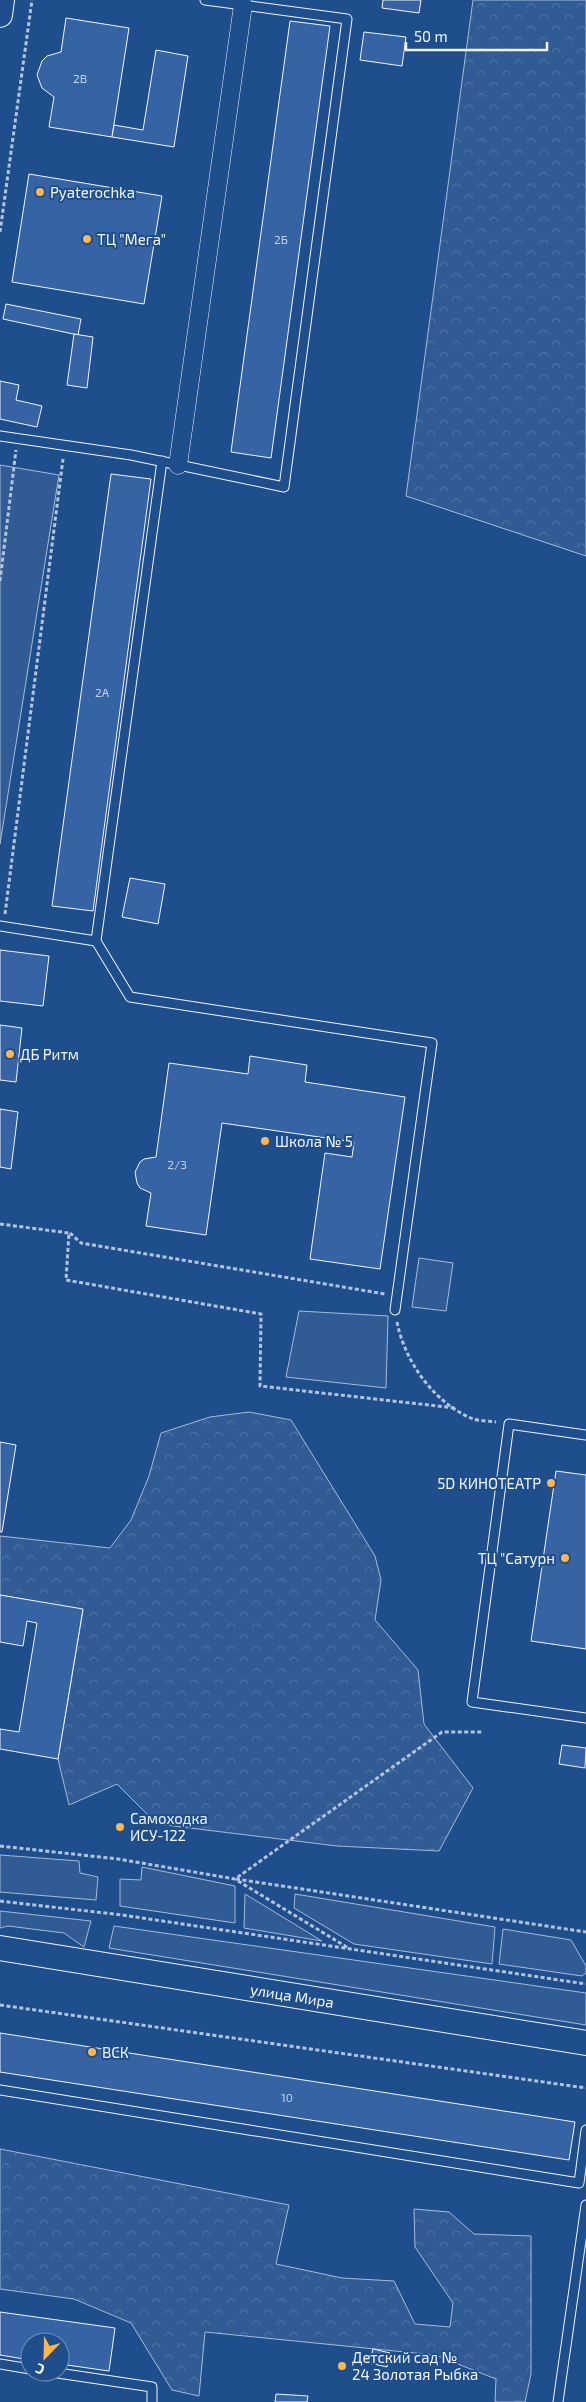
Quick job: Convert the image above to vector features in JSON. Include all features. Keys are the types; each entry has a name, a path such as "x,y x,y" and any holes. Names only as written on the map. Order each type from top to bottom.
{"street":[{"path":"0,15 2,0"},
{"path":"170,463 235,3"},
{"name":"улица Мира","path":"0,1948 586,2043"}],"lane":[{"path":"0,436 170,463 284,487 347,20 205,0"},
{"path":"170,463 96,940 130,997 432,1043 395,1310"},
{"path":"2,926 96,940"},
{"path":"586,1435 509,1424 472,1702 586,1718"},
{"path":"0,2090 579,2183 586,2130"},
{"path":"558,2402 586,2204"},
{"path":"0,2364 20,2367"},
{"path":"70,2375 152,2388 152,2402"}],"path":[{"path":"0,232 32,0"},
{"path":"0,581 18,439"},
{"path":"2,926 65,446"},
{"path":"0,1224 69,1233 81,1244 397,1296"},
{"path":"69,1233 66,1280 261,1314 260,1386 455,1408"},
{"path":"395,1310 411,1362 423,1379 455,1408 474,1419 509,1424"},
{"path":"236,1879 442,1732 483,1732"},
{"path":"0,1846 118,1860 586,1932"},
{"path":"236,1879 352,1950"},
{"path":"0,1902 122,1915 586,1984"},
{"path":"0,2005 586,2088"}],"green space":[{"path":"473,0 586,0 586,556 406,496"},
{"path":"0,465 59,475 0,844"},
{"path":"419,1258 453,1263 446,1311 412,1307"},
{"path":"299,1311 388,1316 386,1388 286,1377"},
{"path":"249,1412 291,1420 375,1556 381,1580 375,1620 418,1670 424,1724 473,1788 439,1851 337,1846 157,1824 117,1784 69,1805 58,1759 83,1610 0,1595 0,1536 110,1548 131,1520 149,1476 161,1433 210,1417"},
{"path":"0,1855 79,1861 80,1873 98,1877 96,1900 0,1892"},
{"path":"142,1867 235,1886 235,1923 120,1906 120,1879 141,1880"},
{"path":"245,1894 322,1941 244,1928"},
{"path":"295,1894 495,1927 492,1964 354,1944 294,1908"},
{"path":"0,1911 91,1921 84,1947 64,1933 8,1926 0,1928"},
{"path":"114,1926 586,1993 586,2025 109,1948"},
{"path":"503,1929 571,1940 586,1966 586,1973 582,1976 499,1964"},
{"path":"0,2149 289,2205 276,2264 342,2278 394,2281 415,2324 450,2327 453,2303 415,2247 414,2209 449,2212 474,2234 531,2236 531,2374 525,2402 495,2402 496,2379 435,2355 205,2332 199,2396 172,2390 131,2323 74,2299 0,2289"}],"building":[{"path":"383,0 421,0 419,13 382,8"},
{"path":"66,18 129,28 112,137 49,127 54,97 42,88 37,75 42,61 47,56 61,52"},
{"path":"290,21 330,26 271,458 231,452"},
{"path":"364,32 406,37 402,66 360,60"},
{"path":"156,50 188,56 174,147 112,137 114,125 143,130"},
{"name":"ТЦ \"Мега\"","path":"29,174 162,196 144,304 12,282"},
{"path":"6,304 81,319 78,335 3,319"},
{"path":"74,334 93,337 87,388 67,385"},
{"path":"0,381 19,385 16,400 42,406 37,427 0,419"},
{"path":"111,474 151,479 93,911 52,906"},
{"path":"130,878 165,884 158,924 122,917"},
{"path":"0,950 49,956 43,1006 0,1001"},
{"name":"ДБ Ритм","path":"0,1025 22,1028 16,1082 0,1080"},
{"path":"250,1056 307,1065 305,1082 405,1097 380,1269 310,1259 325,1153 352,1157 354,1142 222,1123 206,1235 146,1226 151,1193 140,1188 135,1172 140,1162 144,1159 156,1157 169,1063 248,1074"},
{"path":"0,1109 18,1112 11,1169 0,1167"},
{"path":"0,1442 16,1445 2,1532 0,1532"},
{"name":"ТЦ \"Сатурн","path":"556,1471 586,1475 586,1649 531,1641"},
{"path":"0,1595 83,1609 58,1759 0,1749 0,1729 19,1732 37,1623 27,1621 23,1646 0,1642"},
{"path":"562,1745 586,1748 585,1768 559,1764"},
{"path":"0,2033 575,2122 569,2160 0,2072"},
{"path":"0,2312 115,2328 109,2371 70,2365 70,2332 20,2332 20,2358 0,2355"},
{"path":"373,2349 390,2353 387,2367 369,2363"},
{"path":"276,2394 308,2396 307,2402 275,2402"}],"place":[{"name":"Pyaterochka","path":"40,192"},
{"name":"ТЦ \"Мега\"","path":"87,239"},
{"name":"ДБ Ритм","path":"10,1054"},
{"name":"Школа № 5","path":"265,1141"},
{"name":"5D КИНОТЕАТР","path":"551,1483"},
{"name":"ТЦ \"Сатурн","path":"565,1558"},
{"name":"Самоходка ИСУ-122","path":"120,1827"},
{"name":"ВСК","path":"92,2052"},
{"name":"Детский сад № 24 Золотая Рыбка","path":"342,2366"}]}
